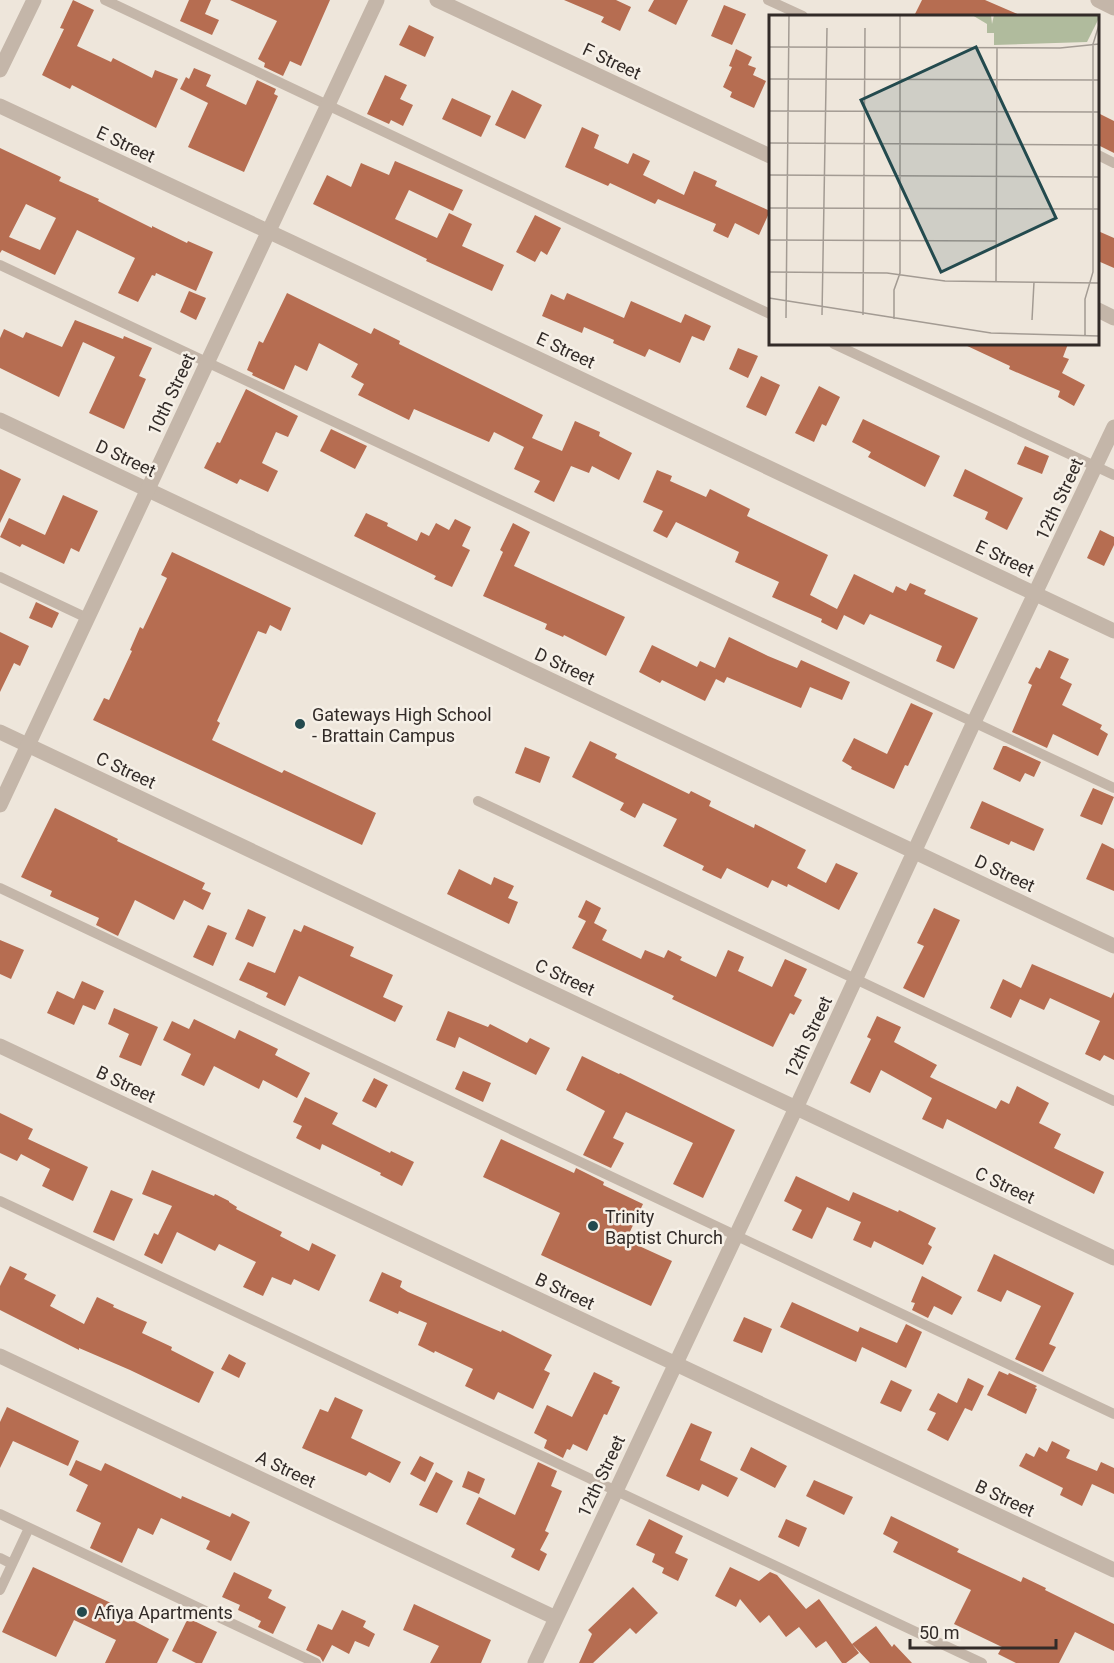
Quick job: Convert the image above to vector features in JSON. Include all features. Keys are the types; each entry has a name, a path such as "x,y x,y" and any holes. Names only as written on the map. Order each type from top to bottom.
{"street":[{"path":"0,70 34,0"},
{"name":"10th Street","path":"0,805 377,0"},
{"name":"F Street","path":"437,0 769,155"},
{"path":"1098,0 1114,8"},
{"name":"E Street","path":"0,106 1114,631"},
{"path":"1099,310 1114,318"},
{"name":"D Street","path":"0,420 1114,946"},
{"name":"12th Street","path":"535,1663 1114,427"},
{"name":"C Street","path":"0,732 1114,1257"},
{"name":"B Street","path":"0,1046 1114,1570"},
{"name":"A Street","path":"0,1356 556,1618"}],"lane":[{"path":"105,0 769,313"},
{"path":"768,0 801,15"},
{"path":"1099,156 1114,163"},
{"path":"0,265 1114,788"},
{"path":"836,345 1114,475"},
{"path":"0,577 87,618"},
{"path":"478,801 1114,1101"},
{"path":"0,888 1114,1414"},
{"path":"0,1201 982,1663"},
{"path":"0,1514 316,1663"},
{"path":"0,1590 29,1528"},
{"path":"0,1558 12,1564"}],"building":[{"path":"73,0 94,10 77,46 111,62 113,58 152,78 155,70 178,79 156,128 72,85 70,89 42,75 64,29 60,28"},
{"path":"189,0 211,0 205,14 219,20 212,35 180,21"},
{"path":"230,0 330,0 301,66 290,61 283,76 264,67 265,63 258,59 277,21"},
{"path":"564,0 616,0 631,7 620,31 601,22 604,17"},
{"path":"654,0 688,0 676,25 648,11"},
{"path":"922,0 985,0 1020,15 914,15"},
{"path":"724,5 746,14 732,45 711,36"},
{"path":"409,25 434,37 425,57 399,45"},
{"path":"736,49 752,57 748,65 756,68 753,75 766,81 754,108 730,97 732,92 723,87 732,67 729,66"},
{"path":"194,68 211,75 206,86 246,105 257,80 276,89 274,94 278,96 244,172 188,147 208,103 180,89 186,77 189,79"},
{"path":"385,75 407,85 400,99 413,105 403,126 391,120 389,124 367,114"},
{"path":"512,90 542,105 525,139 495,125"},
{"path":"452,98 491,116 481,137 442,119"},
{"path":"1099,114 1114,121 1114,153 1099,146"},
{"path":"582,127 599,135 594,148 628,164 633,153 650,161 643,175 684,195 694,171 717,181 715,186 769,211 769,213 759,235 735,223 728,238 713,231 716,224 658,199 655,204 610,183 608,186 565,167"},
{"path":"0,148 61,177 59,181 99,199 98,201 152,228 152,226 187,243 188,241 213,252 196,291 156,273 155,276 152,275 138,302 118,293 135,258 77,230 55,275 2,250 0,253","holes":["26,204 56,218 40,250 9,237"]},
{"path":"395,161 463,190 453,211 409,190 395,219 437,238 449,213 472,224 462,246 504,265 492,291 426,261 427,259 313,204 327,175 351,187 361,163 389,175"},
{"path":"535,215 561,228 547,255 541,251 535,262 516,252"},
{"path":"1099,231 1114,238 1114,268 1099,261"},
{"path":"189,291 206,298 196,320 180,312"},
{"path":"287,293 371,334 374,328 400,341 399,344 543,415 532,438 562,451 575,421 600,432 599,436 632,453 619,480 592,466 589,473 571,466 554,502 534,492 540,481 514,469 524,447 494,432 489,442 414,409 409,420 358,395 364,384 351,377 358,364 319,343 307,371 295,365 284,390 252,375 253,373 247,370 259,341 263,343"},
{"path":"567,293 624,318 631,301 681,323 685,314 711,326 704,341 692,336 680,363 649,349 645,357 584,327 582,333 542,316 551,294 564,300"},
{"path":"75,320 152,348 139,376 146,379 124,429 89,413 115,357 83,342 59,397 0,368 0,338 4,329 23,338 26,332 62,347"},
{"path":"965,345 1068,345 1063,357 1069,359 1062,373 1085,385 1074,406 1058,397 1060,391 1009,369 1010,366"},
{"path":"738,348 758,356 748,378 729,369"},
{"path":"761,376 780,385 766,416 746,407"},
{"path":"819,386 840,397 826,426 822,424 814,442 795,433"},
{"path":"246,389 298,416 288,437 276,432 262,463 278,471 268,492 240,479 237,484 204,468 217,442 220,443"},
{"path":"863,419 940,456 925,487 868,457 871,452 852,442"},
{"path":"331,429 367,446 355,469 320,451"},
{"path":"1025,446 1049,456 1042,474 1017,464"},
{"path":"0,469 21,479 0,523"},
{"path":"965,469 1023,498 1007,530 985,519 988,512 953,496"},
{"path":"657,470 672,476 670,481 706,497 710,489 750,509 747,516 828,555 810,595 837,609 854,574 893,593 896,586 906,591 910,583 926,590 924,594 978,618 954,669 936,661 942,646 870,614 864,625 844,615 837,630 821,622 822,619 772,597 779,582 735,562 739,552 676,522 667,538 653,531 663,511 643,502"},
{"path":"63,495 98,511 79,552 71,548 64,564 22,544 20,547 0,537 9,518 45,535"},
{"path":"366,513 388,523 387,526 417,541 421,532 429,536 436,523 449,530 455,519 471,527 462,546 470,550 452,587 434,579 436,576 354,536"},
{"path":"513,523 530,532 514,566 625,617 606,656 564,635 563,637 545,629 547,624 483,596"},
{"path":"1100,530 1114,537 1114,545 1104,566 1087,558"},
{"path":"172,552 291,608 281,631 270,625 266,634 258,631 217,721 220,723 212,740 282,773 284,770 376,813 362,845 93,720 104,698 109,700 132,651 130,650 140,627 143,629 167,578 161,575"},
{"path":"36,602 59,613 52,628 29,618"},
{"path":"0,632 29,646 20,666 14,663 0,692"},
{"path":"729,637 797,668 801,660 850,682 842,700 810,687 801,708 727,677 724,683 716,679 705,701 662,680 660,683 639,672 652,645 697,667 700,661 715,668"},
{"path":"1049,650 1069,659 1060,678 1072,684 1062,705 1102,725 1100,729 1108,734 1098,756 1053,734 1047,748 1012,732 1032,685 1028,683 1036,667 1040,669"},
{"path":"911,703 933,713 908,766 905,765 894,789 851,769 852,767 842,761 854,738 887,754"},
{"path":"590,741 617,754 615,758 689,794 691,791 711,801 709,806 754,828 755,824 806,850 797,868 826,883 836,863 858,873 839,910 788,884 787,887 772,880 768,888 727,868 721,879 702,870 704,866 663,846 677,819 643,803 635,818 620,810 624,803 572,777"},
{"path":"1003,746 1041,762 1034,777 1025,773 1020,782 993,769"},
{"path":"525,747 550,757 540,783 515,773"},
{"path":"1093,788 1114,797 1102,825 1080,816"},
{"path":"982,801 1044,829 1034,851 1011,841 1009,845 970,828"},
{"path":"55,808 205,883 202,889 211,893 203,910 184,900 174,920 135,900 118,936 96,925 99,918 50,896 52,891 21,877"},
{"path":"1102,843 1114,849 1114,891 1086,879"},
{"path":"459,869 491,885 494,877 514,886 508,898 518,902 509,924 447,894"},
{"path":"586,900 601,908 594,923 607,930 602,940 641,959 645,950 664,958 668,950 682,957 680,960 716,977 728,950 744,957 738,971 772,987 785,959 807,969 794,996 802,1000 794,1015 790,1013 773,1047 672,999 674,996 572,948 586,921 578,917"},
{"path":"934,908 960,920 924,998 903,988 924,946 917,943"},
{"path":"248,909 266,917 253,947 235,939"},
{"path":"208,925 227,933 213,966 193,957"},
{"path":"304,925 354,947 350,956 393,975 383,997 403,1006 395,1022 299,976 285,1006 266,997 268,993 239,980 248,962 275,973 294,929 301,932"},
{"path":"0,940 24,950 11,979 0,974"},
{"path":"1032,964 1111,998 1114,992 1114,1060 1104,1055 1100,1061 1085,1054 1100,1021 1050,998 1044,1010 1020,999 1011,1018 990,1008 1003,979 1021,988"},
{"path":"82,981 104,991 95,1010 83,1005 74,1025 47,1013 57,991 74,999"},
{"path":"114,1008 158,1027 141,1066 119,1057 129,1034 108,1024"},
{"path":"448,1011 488,1027 490,1024 527,1043 530,1038 550,1048 536,1075 459,1037 455,1048 436,1040"},
{"path":"877,1016 901,1027 894,1042 937,1065 930,1077 996,1109 1001,1100 1009,1104 1017,1086 1049,1103 1039,1123 1061,1134 1054,1148 1104,1172 1094,1194 947,1119 943,1129 922,1119 932,1098 881,1070 870,1093 850,1083 871,1039 867,1037"},
{"path":"194,1019 235,1039 239,1030 278,1049 275,1055 310,1073 297,1098 263,1080 259,1089 214,1066 204,1086 181,1075 191,1054 163,1040 172,1021 189,1029"},
{"path":"582,1056 735,1130 703,1198 673,1184 693,1143 626,1112 613,1138 624,1143 611,1168 583,1155 605,1111 566,1090"},
{"path":"463,1071 491,1083 483,1102 455,1089"},
{"path":"374,1078 388,1085 376,1108 362,1101"},
{"path":"305,1097 338,1113 332,1124 390,1153 391,1151 414,1162 402,1186 322,1144 320,1150 296,1138 302,1126 293,1122"},
{"path":"0,1113 33,1129 28,1139 88,1167 73,1201 42,1186 50,1169 21,1154 17,1161 0,1153"},
{"name":"Trinity Baptist Church","path":"501,1139 574,1173 576,1168 604,1182 603,1185 643,1204 626,1240 672,1261 651,1306 541,1255 560,1213 483,1177"},
{"path":"152,1170 229,1201 237,1207 236,1209 282,1232 280,1236 309,1251 312,1243 336,1255 319,1291 294,1279 291,1285 272,1277 263,1296 243,1287 256,1262 219,1244 215,1251 177,1232 162,1264 144,1255 154,1233 158,1235 172,1206 142,1194"},
{"path":"796,1176 849,1201 853,1192 936,1228 928,1244 932,1247 923,1265 874,1241 871,1248 853,1240 861,1222 827,1207 812,1239 792,1230 802,1210 784,1201"},
{"path":"111,1190 133,1199 114,1241 93,1232"},
{"path":"994,1254 1074,1293 1049,1344 1056,1347 1043,1372 1015,1359 1041,1306 1007,1290 1001,1302 977,1291"},
{"path":"10,1266 27,1274 24,1279 56,1295 50,1306 84,1324 97,1297 147,1322 142,1333 172,1347 171,1350 214,1372 199,1403 130,1370 79,1348 79,1350 0,1310 0,1286"},
{"path":"382,1272 402,1281 400,1287 408,1292 501,1332 502,1330 552,1355 544,1370 550,1373 533,1409 498,1392 494,1400 465,1386 473,1369 418,1345 427,1323 399,1311 398,1314 369,1301"},
{"path":"922,1276 962,1297 952,1315 934,1306 928,1318 912,1310 915,1303 911,1302"},
{"path":"792,1302 858,1332 860,1327 897,1343 906,1324 922,1332 906,1368 862,1347 856,1362 780,1327"},
{"path":"744,1317 772,1329 762,1353 733,1341"},
{"path":"229,1354 246,1363 239,1378 221,1369"},
{"path":"999,1371 1008,1375 1009,1373 1037,1386 1026,1414 987,1395"},
{"path":"594,1372 620,1387 607,1415 604,1414 587,1451 573,1444 570,1450 567,1449 563,1458 544,1448 547,1440 534,1433 547,1405 572,1417"},
{"path":"968,1378 984,1386 972,1411 965,1408 948,1441 927,1430 936,1413 929,1410 938,1393 957,1403"},
{"path":"891,1380 912,1390 901,1412 880,1403"},
{"path":"335,1397 363,1410 351,1438 401,1462 390,1483 369,1472 366,1476 302,1448 320,1409 328,1412"},
{"path":"7,1407 79,1441 68,1466 13,1441 0,1468 0,1422"},
{"path":"691,1423 712,1432 700,1460 738,1478 728,1497 702,1484 699,1491 666,1476"},
{"path":"1052,1441 1070,1450 1066,1458 1097,1471 1101,1462 1114,1468 1114,1494 1092,1484 1082,1506 1060,1495 1063,1488 1019,1466 1026,1453 1034,1457 1039,1447 1047,1452"},
{"path":"751,1447 787,1466 775,1488 740,1470"},
{"path":"420,1456 434,1463 425,1482 410,1474"},
{"path":"76,1460 101,1471 105,1463 181,1499 182,1496 230,1517 232,1513 250,1522 231,1561 206,1549 210,1541 161,1518 153,1535 138,1528 122,1563 90,1548 101,1523 76,1511 88,1485 69,1475"},
{"path":"538,1462 557,1471 551,1486 562,1491 545,1531 549,1533 540,1550 547,1554 539,1571 511,1557 515,1549 466,1524 479,1497 515,1515"},
{"path":"468,1471 485,1479 479,1494 462,1487"},
{"path":"436,1472 453,1481 437,1513 419,1505"},
{"path":"814,1480 853,1497 844,1515 806,1496"},
{"path":"891,1516 959,1549 957,1552 1021,1582 1023,1577 1114,1624 1114,1651 1075,1632 1059,1663 1016,1663 998,1654 1002,1647 954,1624 971,1590 893,1552 898,1542 883,1534"},
{"path":"649,1519 683,1536 675,1553 688,1559 678,1581 662,1573 664,1568 652,1562 655,1554 636,1545"},
{"path":"786,1519 807,1528 799,1547 778,1537"},
{"name":"Afiya Apartments","path":"33,1567 111,1603 109,1608 169,1639 157,1663 105,1663 116,1640 74,1620 56,1657 2,1632"},
{"path":"730,1567 759,1581 770,1572 777,1575 806,1609 819,1599 859,1653 846,1663 842,1663 826,1641 816,1648 799,1627 786,1637 769,1615 760,1623 740,1599 736,1607 715,1596"},
{"path":"234,1572 272,1590 268,1598 286,1607 273,1634 258,1627 261,1621 238,1610 240,1605 222,1597"},
{"path":"633,1587 658,1613 636,1634 630,1628 593,1663 579,1663 592,1634 588,1630"},
{"path":"414,1604 491,1640 481,1663 430,1663 439,1646 403,1630"},
{"path":"342,1610 366,1621 363,1627 375,1634 369,1647 355,1641 349,1654 332,1645 323,1662 320,1657 306,1650 318,1624 332,1630"},
{"path":"188,1618 217,1632 202,1663 196,1663 172,1651"},
{"path":"876,1626 892,1647 894,1644 912,1663 870,1663 852,1644"}],"place":[{"name":"Gateways High School - Brattain Campus","path":"300,724"},
{"name":"Trinity Baptist Church","path":"593,1226"},
{"name":"Afiya Apartments","path":"82,1612"}]}
